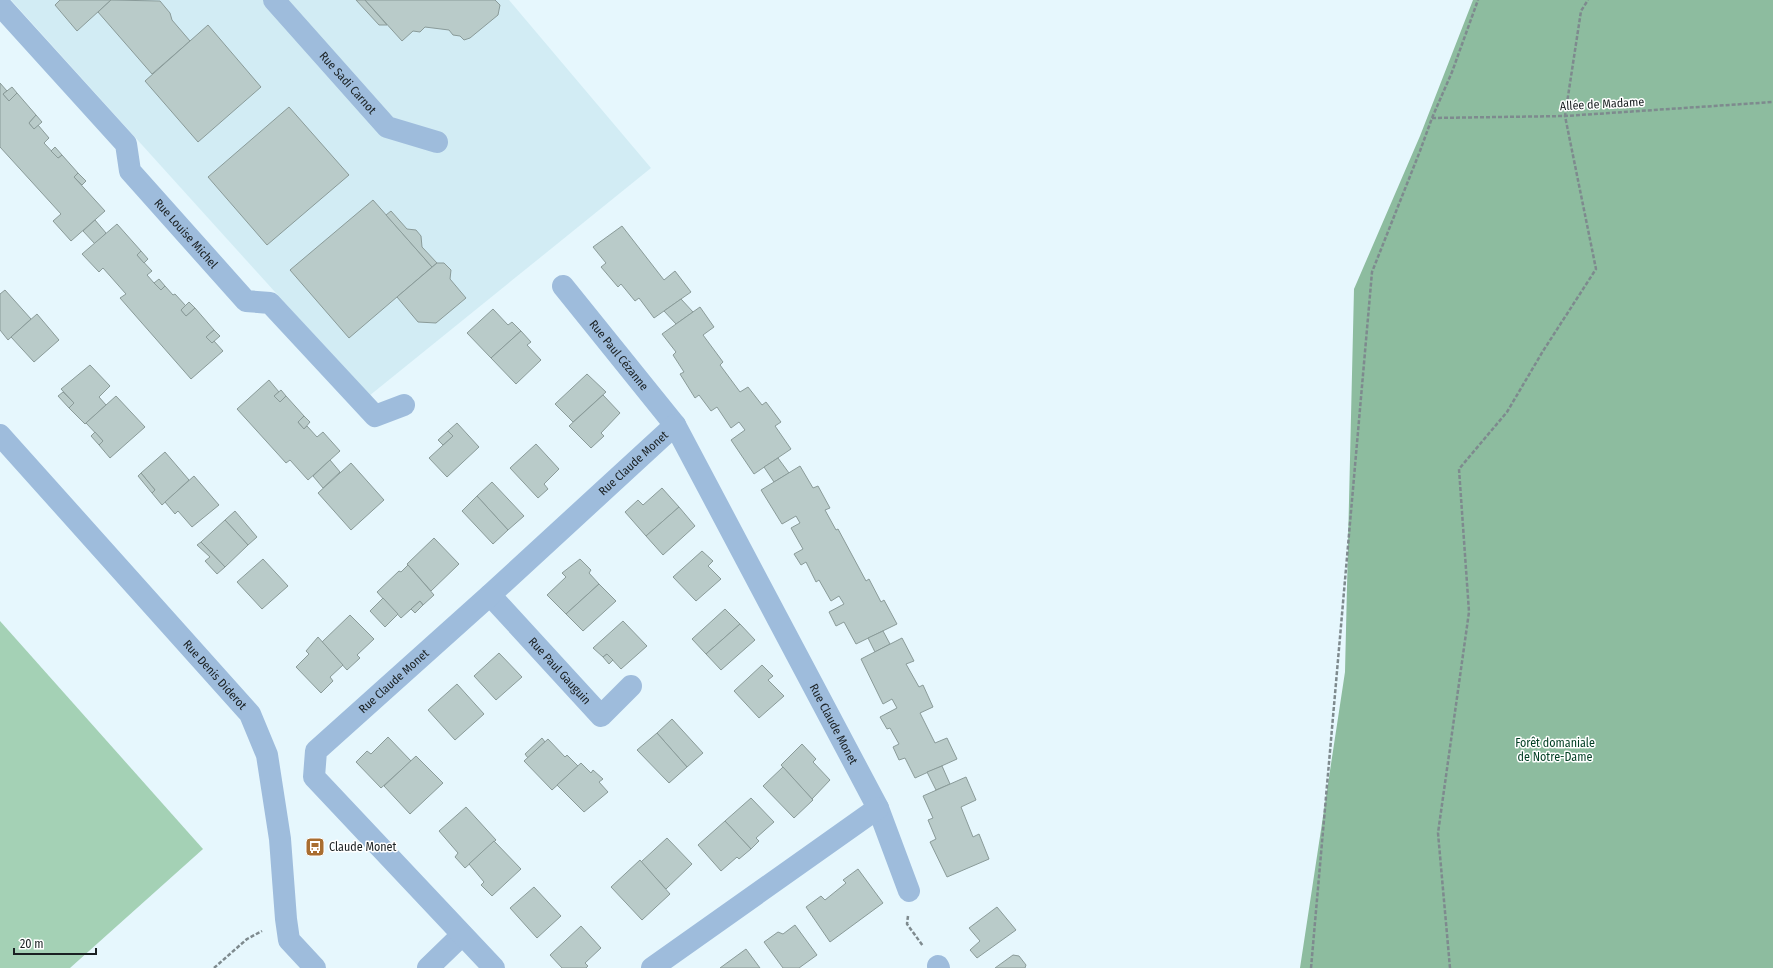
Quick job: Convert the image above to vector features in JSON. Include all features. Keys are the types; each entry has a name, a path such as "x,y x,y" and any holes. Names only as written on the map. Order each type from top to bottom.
{"street":[{"name":"Rue Sadi Carnot","path":"274,0 387,128 437,142"},
{"name":"Rue Louise Michel","path":"0,5 126,144 130,171 246,301 270,303 374,416 404,405"},
{"name":"Rue Paul Cézanne","path":"563,286 675,424"},
{"name":"Rue Claude Monet","path":"494,968 314,777 316,751 490,595 675,424 878,808 909,891"},
{"name":"Rue Denis Diderot","path":"0,434 250,714 267,755 280,839 286,919 290,940 315,968"},
{"name":"Rue Paul Gauguin","path":"490,595 601,716 631,686"},
{"path":"652,968 878,808"},
{"path":"428,968 462,935"}],"path":[{"path":"1311,968 1372,272 1432,118 1452,72 1478,0"},
{"path":"1450,968 1438,833 1469,612 1458,469 1507,412 1543,351 1596,268 1565,116 1581,11 1588,0"},
{"name":"Allée de Madame","path":"1432,118 1565,116 1773,102"},
{"path":"909,891 907,924 939,967"},
{"path":"214,968 247,939 286,919"}],"shaded area":[{"path":"11,0 509,0 651,168 369,396"}],"green space":[{"name":"Forêt domaniale de Notre-Dame","path":"1473,0 1773,0 1773,968 1300,968 1345,672 1354,289 1420,136"},
{"path":"0,621 203,849 70,968 0,968"}],"building":[{"path":"60,0 111,0 77,31 55,5"},
{"path":"111,0 160,1 170,13 172,20 190,41 152,74 98,12"},
{"path":"356,0 365,0 387,25 379,25"},
{"path":"365,0 495,0 500,5 498,15 470,38 464,40 460,36 453,35 449,30 425,27 420,32 413,31 402,41"},
{"path":"208,25 261,87 198,142 145,81"},
{"path":"0,83 7,91 3,94 9,101 17,93 36,115 29,123 34,129 38,125 49,138 44,143 58,158 62,155 78,173 74,177 105,211 71,241 53,221 61,214 0,147"},
{"path":"12,87 17,93 9,101 3,94"},
{"path":"289,107 349,175 267,245 208,177"},
{"path":"36,115 42,122 34,129 29,123"},
{"path":"55,147 62,155 58,158 51,151"},
{"path":"78,173 86,181 82,185 74,177"},
{"path":"373,200 432,267 349,338 290,270"},
{"path":"391,211 407,229 416,230 421,236 422,247 437,263 432,267 386,215"},
{"path":"95,220 106,233 95,244 83,231"},
{"path":"117,224 141,251 137,255 152,271 147,275 154,283 161,290 165,286 173,295 175,294 186,306 181,310 186,316 195,308 214,330 206,337 212,343 214,341 223,351 191,379 120,298 126,294 103,268 99,272 82,254"},
{"path":"622,226 664,280 675,271 691,292 654,318 639,298 635,301 621,284 618,287 601,267 606,263 593,247"},
{"path":"141,251 148,259 144,263 137,255"},
{"path":"437,263 444,263 451,270 450,279 466,298 436,323 418,322 397,297"},
{"path":"159,279 165,286 161,290 154,283"},
{"path":"5,290 31,319 8,340 0,330 0,294"},
{"path":"681,299 693,312 676,324 664,311"},
{"path":"189,302 195,308 186,316 181,310"},
{"path":"700,307 714,327 703,335 723,362 720,365 740,392 748,387 762,405 766,402 781,422 775,426 791,449 754,474 731,440 745,430 739,422 731,428 717,407 711,411 699,395 695,398 680,374 684,372 673,355 676,352 662,334"},
{"path":"493,309 508,325 512,322 521,331 491,358 467,333"},
{"path":"37,314 59,340 34,362 11,337"},
{"path":"214,330 220,336 212,343 206,337"},
{"path":"521,331 531,342 527,345 541,360 516,384 491,358"},
{"path":"90,365 110,386 99,397 106,405 85,424 69,408 74,403 61,389"},
{"path":"587,374 606,392 573,422 555,404"},
{"path":"269,380 279,392 274,396 280,402 286,396 304,416 298,422 304,429 307,426 317,437 323,432 340,451 308,480 290,460 286,463 237,409"},
{"path":"281,390 286,396 280,402 274,396"},
{"path":"63,392 74,403 69,408 58,396"},
{"path":"603,395 620,413 601,433 604,436 591,448 569,426"},
{"path":"116,396 145,427 110,458 99,445 103,441 86,423"},
{"path":"304,416 310,422 304,429 298,422"},
{"path":"457,423 479,447 447,477 429,458 453,436 448,431"},
{"path":"448,431 453,436 443,445 438,440"},
{"path":"95,432 103,441 99,445 91,436"},
{"path":"536,444 559,469 544,484 548,489 538,498 510,468"},
{"path":"165,452 189,480 162,505 152,493 155,490 141,473"},
{"path":"778,458 789,473 774,482 764,467"},
{"path":"330,460 340,472 323,488 313,476"},
{"path":"351,463 384,500 351,530 318,493"},
{"path":"800,466 813,488 818,486 830,508 825,510 836,530 838,529 866,581 869,579 881,602 884,600 897,624 856,644 844,622 836,626 829,612 844,604 839,596 831,601 819,580 816,582 806,562 801,565 794,554 803,549 791,528 800,523 796,516 782,524 761,490"},
{"path":"141,473 155,490 152,493 138,476"},
{"path":"194,476 219,505 192,527 178,511 175,514 165,502"},
{"path":"492,482 524,516 508,530 477,496"},
{"path":"662,488 679,507 646,536 625,512 638,500 643,505"},
{"path":"477,496 508,530 493,544 462,511"},
{"path":"679,507 695,526 663,555 646,536"},
{"path":"235,511 257,537 248,545 225,520"},
{"path":"225,520 248,545 225,567 201,542"},
{"path":"434,538 459,564 431,591 407,564"},
{"path":"201,542 225,567 217,574 205,561 210,557 197,545"},
{"path":"702,551 713,561 708,566 721,579 696,601 673,577"},
{"path":"263,559 288,586 262,609 237,582"},
{"path":"580,559 591,570 589,573 599,584 566,614 547,595 566,577 562,573"},
{"path":"408,565 434,595 423,605 420,601 401,618 377,592 399,571 401,572"},
{"path":"599,584 616,601 583,631 566,614"},
{"path":"383,598 398,614 385,627 370,611"},
{"path":"420,601 423,605 415,613 411,609"},
{"path":"725,609 740,624 706,654 692,639"},
{"path":"350,615 374,639 357,655 360,658 347,670 322,642"},
{"path":"623,621 647,646 621,669 607,654 603,657 593,648"},
{"path":"740,624 755,640 721,670 706,654"},
{"path":"883,631 890,644 875,652 868,638"},
{"path":"318,637 343,665 330,677 333,681 321,693 296,667 309,654 306,651"},
{"path":"902,638 914,661 906,664 919,687 923,685 933,707 920,713 935,743 947,738 957,759 915,778 905,758 899,760 893,747 899,744 890,728 887,729 880,717 897,708 892,699 883,704 861,659"},
{"path":"499,653 522,677 496,700 474,676"},
{"path":"607,654 613,660 609,664 603,657"},
{"path":"762,665 773,676 768,680 784,696 759,718 734,691"},
{"path":"457,684 484,714 455,740 428,710"},
{"path":"672,719 703,753 687,767 657,733"},
{"path":"657,733 687,767 669,783 637,750"},
{"path":"388,737 411,761 381,788 356,762 367,751 371,754"},
{"path":"542,738 545,742 528,758 525,754"},
{"path":"548,739 565,757 567,755 578,766 552,790 524,761"},
{"path":"802,744 816,759 813,762 830,780 812,799 781,765"},
{"path":"416,756 443,783 410,814 384,786"},
{"path":"581,763 591,773 593,770 603,779 599,782 608,792 584,812 557,785"},
{"path":"942,766 950,784 936,790 927,772"},
{"path":"783,767 813,800 794,818 763,786"},
{"path":"966,777 976,800 961,807 973,837 979,834 989,859 947,877 930,842 936,839 928,820 933,818 923,796"},
{"path":"751,798 774,822 756,838 759,841 751,849 725,821"},
{"path":"466,807 496,840 465,868 455,857 458,853 439,831"},
{"path":"725,821 751,849 739,859 737,857 721,871 698,845"},
{"path":"667,838 692,864 666,889 641,862"},
{"path":"494,841 521,869 492,896 481,885 484,882 469,864"},
{"path":"640,860 670,894 642,920 611,887"},
{"path":"858,869 883,903 830,942 806,907 821,896 825,900 846,883 843,880"},
{"path":"534,887 561,916 537,938 510,908"},
{"path":"997,907 1016,930 977,958 970,950 980,941 969,928"},
{"path":"795,925 817,955 799,968 783,968 764,942 778,932 783,934"},
{"path":"581,926 601,948 585,963 588,966 586,968 562,968 550,955"},
{"path":"746,949 760,968 720,968"},
{"path":"1013,955 1019,956 1026,965 1025,968 995,968"}],"place":[{"name":"Claude Monet","path":"315,847"}]}
